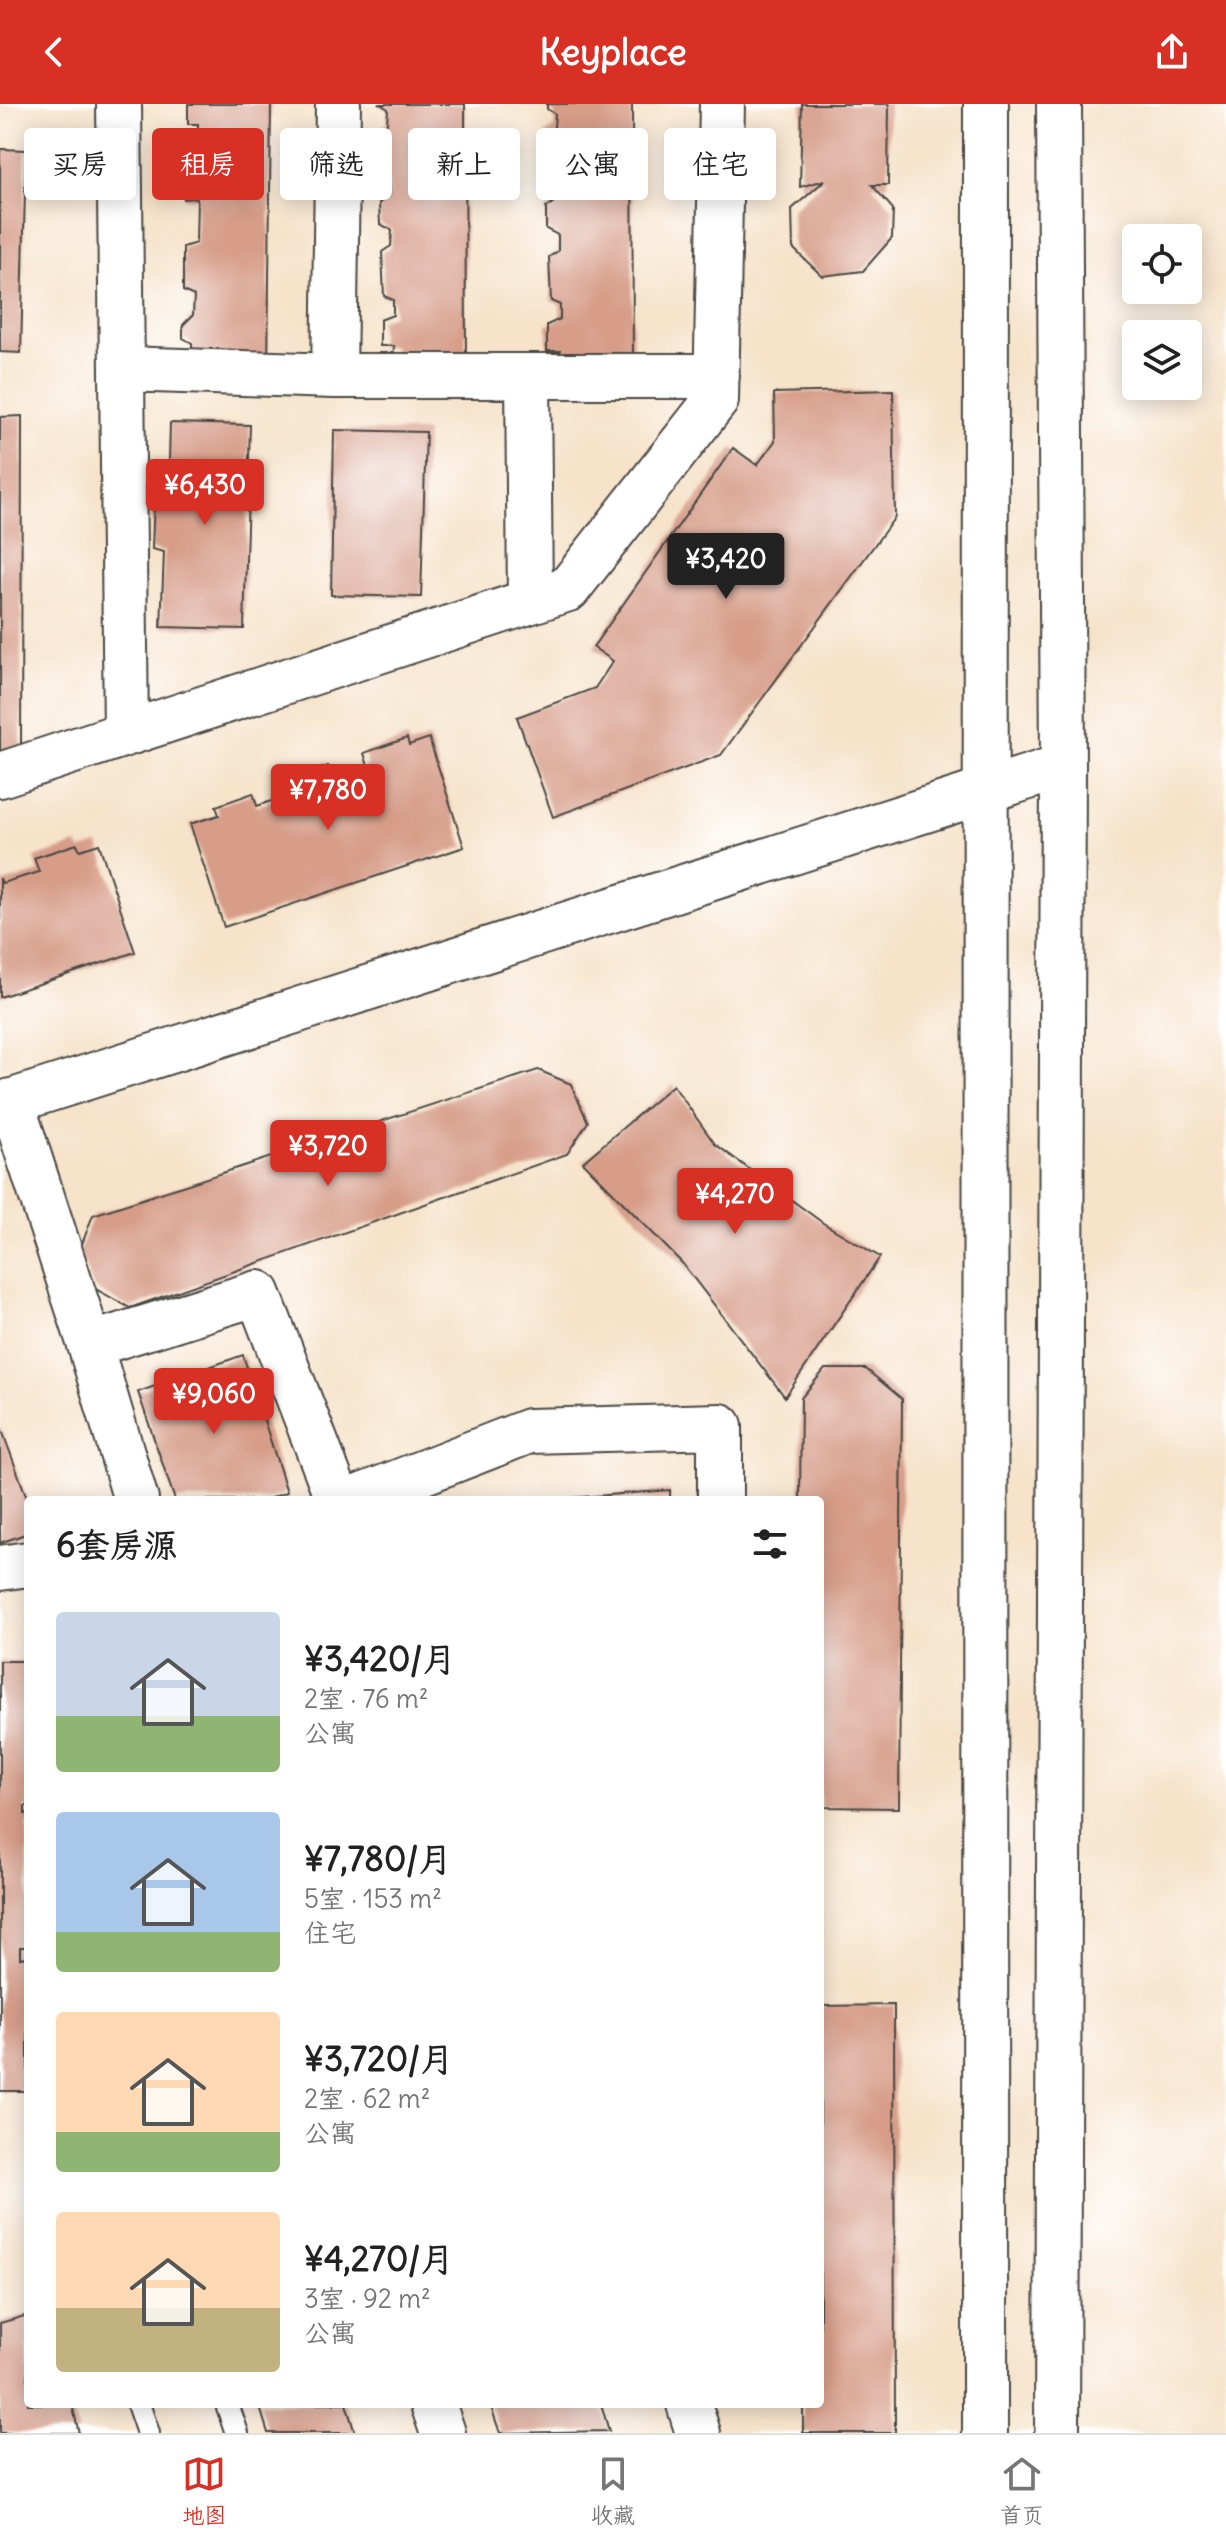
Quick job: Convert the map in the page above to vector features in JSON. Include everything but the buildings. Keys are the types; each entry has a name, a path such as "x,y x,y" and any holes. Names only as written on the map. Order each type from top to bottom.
{"street":[{"path":"119,104 126,733"},
{"path":"334,376 338,104"},
{"path":"0,775 568,589 716,400 722,104"},
{"path":"985,2433 986,104"},
{"path":"1057,2433 1063,766 1059,104"},
{"path":"123,369 334,376 717,376"},
{"path":"528,377 530,601"},
{"path":"135,1496 90,1345 6,1103 1063,766"},
{"path":"90,1345 258,1293 336,1496"},
{"path":"362,1496 529,1431 720,1426 720,1496"},
{"path":"0,1568 24,1565"},
{"path":"434,2408 443,2433"},
{"path":"690,2408 698,2433"}],"lane":[{"path":"139,2408 148,2433"},
{"path":"228,2408 237,2433"}]}
